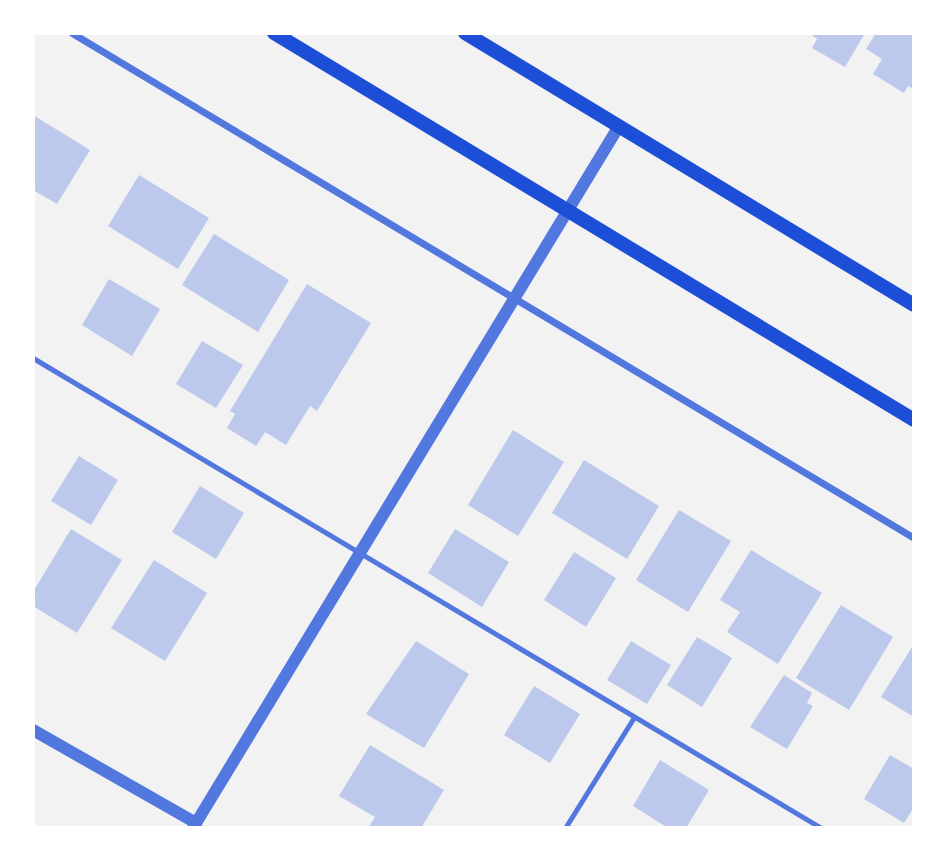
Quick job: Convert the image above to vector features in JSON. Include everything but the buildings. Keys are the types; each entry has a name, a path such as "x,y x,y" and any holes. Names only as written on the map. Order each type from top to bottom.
{"main road":[{"path":"274,33 914,420"},
{"path":"465,33 914,305"}],"street":[{"path":"72,33 914,538"},
{"path":"33,730 197,826 619,126"}],"lane":[{"path":"33,358 821,828"},
{"path":"565,828 634,717"}]}
